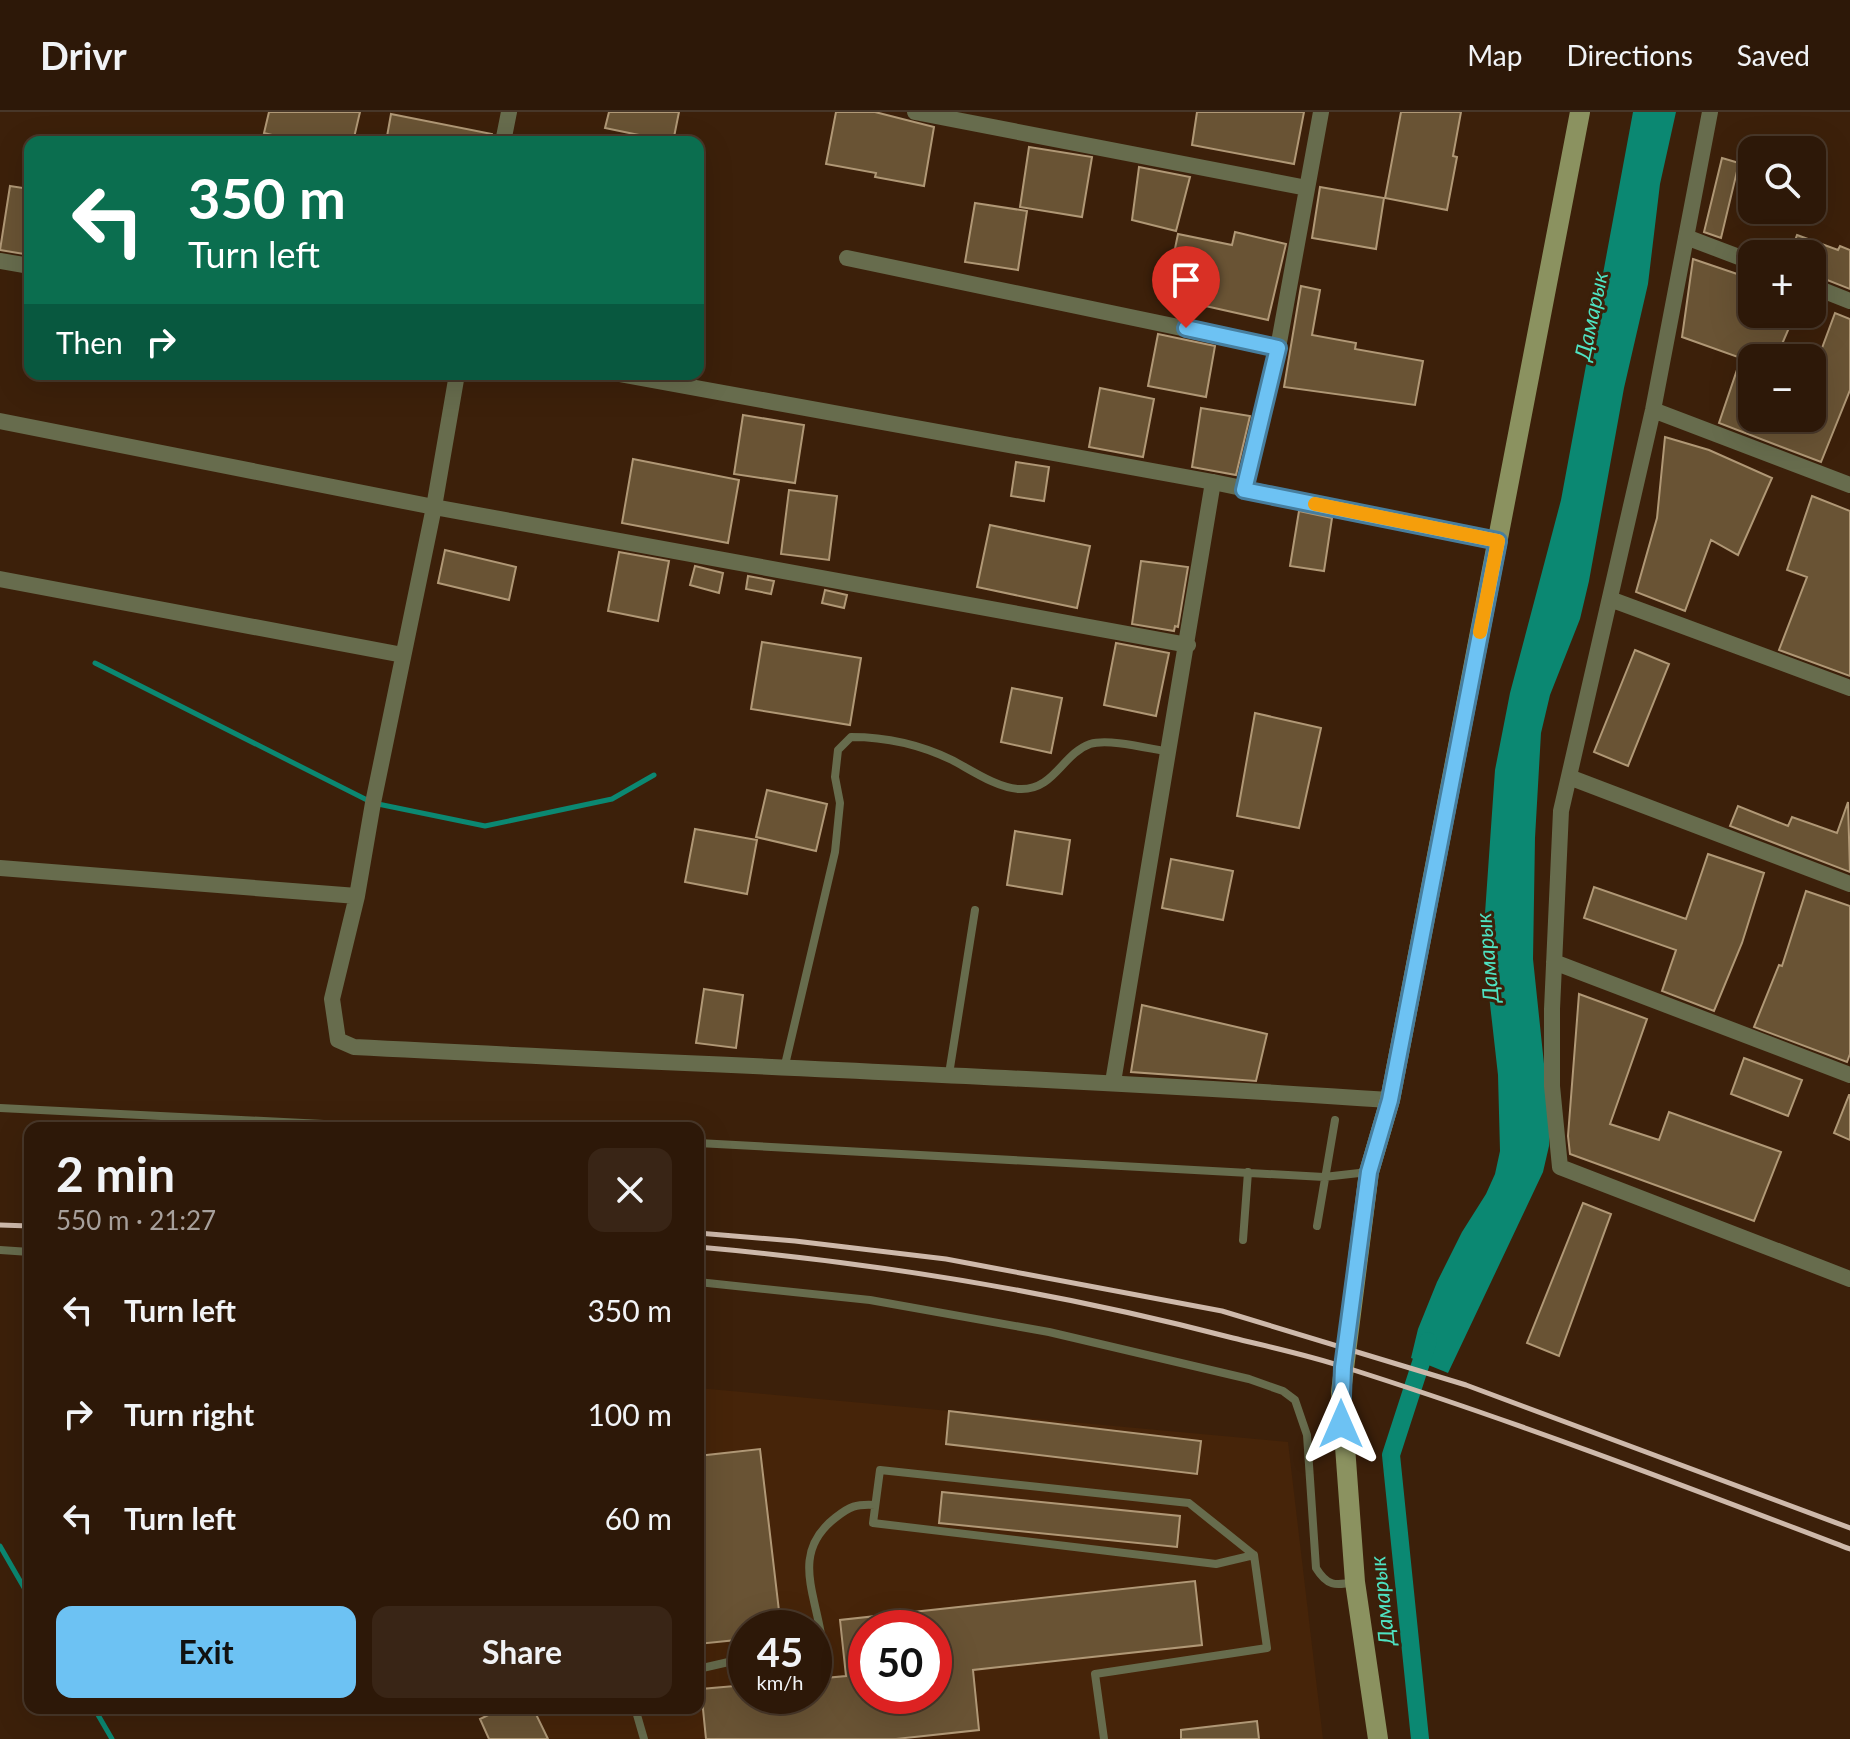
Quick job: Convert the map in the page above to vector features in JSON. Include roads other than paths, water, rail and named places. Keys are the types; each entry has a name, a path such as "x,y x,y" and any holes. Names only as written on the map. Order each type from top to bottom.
{"main road":[{"path":"1378,1739 1355,1582 1341,1392 1369,1172 1390,1100 1580,112"}],"street":[{"path":"504,136 509,112"},
{"path":"915,112 1307,188"},
{"path":"1244,490 1278,348 1321,112"},
{"path":"1710,112 1653,410 1561,811 1552,1086 1560,1167 1850,1279"},
{"path":"1686,237 1738,257"},
{"path":"847,258 1278,348"},
{"path":"0,261 24,265"},
{"path":"1826,292 1850,301"},
{"path":"456,380 357,896 332,999 338,1040 354,1047 1113,1082 1390,1100"},
{"path":"652,380 1213,482 1498,541"},
{"path":"1653,410 1850,485"},
{"path":"0,421 434,507 1188,645"},
{"path":"1113,1082 1213,482"},
{"path":"0,579 403,655"},
{"path":"1610,599 1850,688"},
{"path":"1569,777 1850,884"},
{"path":"0,868 357,896"},
{"path":"1554,962 1850,1075"}],"lane":[{"path":"784,1069 835,852 840,803 835,777 838,750 851,737 886,737 947,758 993,781 1019,789 1046,784 1089,745 1106,743 1170,752"},
{"path":"949,1074 975,910"},
{"path":"0,1108 283,1122"},
{"path":"1317,1226 1335,1120"},
{"path":"704,1143 1324,1177 1369,1172"},
{"path":"1243,1240 1248,1172"},
{"path":"0,1250 24,1252"},
{"path":"704,1283 870,1300 1034,1330 1249,1379 1283,1391 1295,1400 1307,1435 1316,1568 1324,1581 1334,1586 1355,1582"},
{"path":"1104,1739 1095,1674 1267,1648 1254,1555 1189,1503 880,1470 873,1523 1216,1564 1254,1555"},
{"path":"817,1610 808,1559 811,1544 824,1526 852,1504 875,1505"},
{"path":"704,1668 728,1662"},
{"path":"637,1714 644,1739"}],"water":[{"path":"1633,112 1676,112 1660,184 1648,284 1624,388 1589,581 1580,619 1550,695 1541,733 1533,959 1550,1121 1549,1146 1543,1172 1448,1373 1411,1358 1418,1329 1437,1282 1462,1232 1486,1194 1500,1151 1498,1075 1483,942 1495,770 1510,693 1561,500"}],"waterway":[{"path":"95,663 373,803 485,826 612,799 654,775"},
{"name":"Дамарык","path":"1420,1739 1391,1455 1428,1341"},
{"path":"0,1546 24,1588"},
{"path":"97,1714 112,1739"}],"railway":[{"path":"0,1225 24,1226"},
{"path":"704,1233 946,1259 1222,1311 1466,1385 1850,1528"},
{"path":"704,1248 900,1271 1034,1293 1303,1355 1535,1431 1850,1549"}]}
